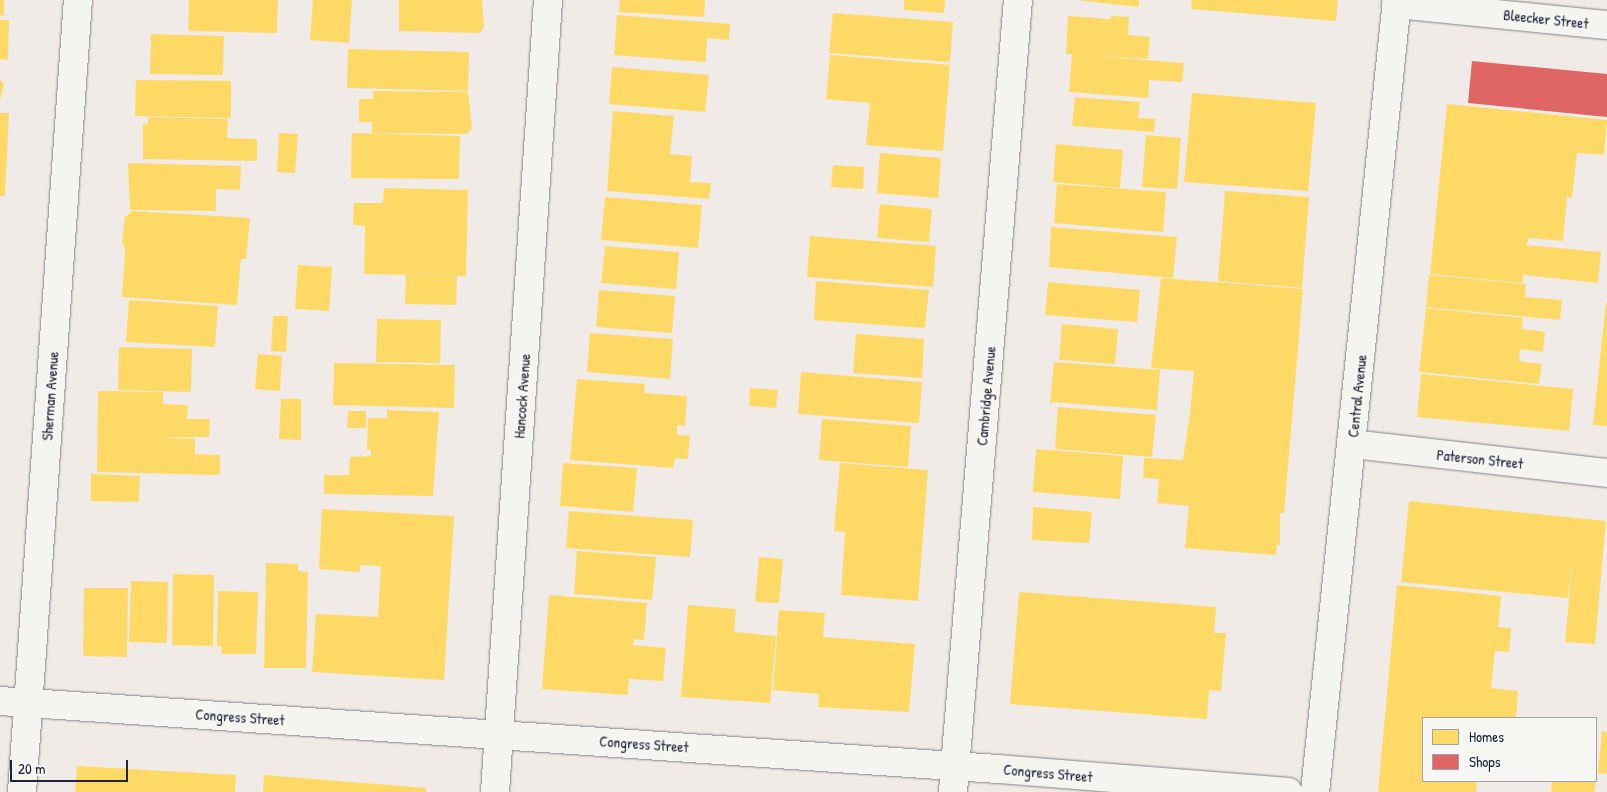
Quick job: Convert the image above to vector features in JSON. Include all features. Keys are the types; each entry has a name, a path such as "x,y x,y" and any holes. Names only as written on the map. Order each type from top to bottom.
{"street":[{"name":"Sherman Avenue","path":"22,792 78,0"},
{"name":"Hancock Avenue","path":"496,792 548,0"},
{"name":"Cambridge Avenue","path":"954,779 1018,0"},
{"name":"Bleecker Street","path":"1396,2 1607,25"},
{"name":"Central Avenue","path":"1315,792 1396,2"},
{"name":"Paterson Street","path":"1352,444 1607,473"},
{"name":"Congress Street","path":"0,701 499,734 954,779 1288,792"}],"building: Homes":[{"path":"0,0 4,0 4,16 0,15"},
{"path":"189,0 278,0 277,33 188,31"},
{"path":"313,0 352,0 349,43 310,40"},
{"path":"399,0 482,0 484,27 480,33 399,31"},
{"path":"620,0 705,0 704,17 619,12"},
{"path":"904,0 945,0 944,13 904,10"},
{"path":"1077,0 1139,0 1139,7"},
{"path":"1192,0 1338,0 1336,21 1191,9"},
{"path":"833,13 953,22 950,62 829,53"},
{"path":"617,15 730,24 729,40 707,38 706,62 614,55"},
{"path":"1068,16 1111,19 1111,16 1129,17 1128,35 1150,37 1148,59 1093,56 1184,63 1182,82 1149,80 1148,98 1069,92 1072,54 1066,54"},
{"path":"0,20 9,20 8,60 0,59"},
{"path":"151,34 224,36 223,75 150,74"},
{"path":"348,49 469,52 468,91 347,88"},
{"path":"830,55 950,65 943,151 866,145 870,103 826,99"},
{"path":"612,67 709,75 705,112 609,104"},
{"path":"0,79 4,84 0,100"},
{"path":"136,80 231,81 231,118 135,116"},
{"path":"373,91 468,92 472,128 467,134 372,133 372,122 359,122 359,99 373,99"},
{"path":"1192,93 1316,103 1308,191 1184,182"},
{"path":"1075,97 1140,102 1138,118 1155,119 1154,132 1072,126"},
{"path":"1447,104 1607,120 1604,155 1577,153 1572,198 1567,197 1563,241 1529,238 1526,245 1601,252 1598,283 1523,275 1523,283 1430,274"},
{"path":"613,111 674,116 670,154 692,156 690,182 711,183 709,199 607,191"},
{"path":"0,113 9,113 5,196 0,196"},
{"path":"148,117 228,119 227,138 257,139 257,161 143,159 143,123 148,124"},
{"path":"279,133 298,134 295,173 277,172"},
{"path":"352,133 460,136 459,179 351,178"},
{"path":"1146,135 1181,138 1177,189 1142,187"},
{"path":"1056,144 1123,150 1120,188 1053,182"},
{"path":"880,153 941,158 938,198 877,193"},
{"path":"128,163 241,166 240,190 216,189 216,211 130,210"},
{"path":"833,165 864,167 863,189 831,187"},
{"path":"1057,184 1166,192 1163,232 1054,223"},
{"path":"384,188 468,190 466,276 364,274 365,226 353,225 354,203 383,203"},
{"path":"1225,191 1309,197 1302,288 1218,281"},
{"path":"605,197 702,205 698,248 601,240"},
{"path":"880,204 932,209 929,242 877,238"},
{"path":"132,211 250,218 246,259 241,259 237,305 122,297 125,250 122,241 125,217"},
{"path":"1051,227 1177,237 1173,278 1049,267"},
{"path":"810,236 936,246 933,287 807,277"},
{"path":"605,246 679,252 676,289 601,283"},
{"path":"298,265 332,267 329,311 295,309"},
{"path":"406,275 457,276 456,305 405,304"},
{"path":"1429,275 1526,284 1525,297 1562,300 1560,320 1426,307"},
{"path":"1161,278 1303,289 1284,513 1280,513 1280,545 1277,545 1276,555 1185,548 1189,506 1157,503 1159,479 1143,478 1144,458 1183,460 1194,371 1151,368"},
{"path":"816,281 929,290 925,328 814,320"},
{"path":"1048,282 1140,290 1137,322 1045,315"},
{"path":"599,290 675,296 672,333 596,327"},
{"path":"129,300 218,306 215,347 126,342"},
{"path":"1607,302 1607,426 1593,425"},
{"path":"1426,308 1523,318 1522,329 1545,332 1543,352 1520,349 1519,361 1542,364 1539,384 1419,372"},
{"path":"273,316 288,316 286,352 271,351"},
{"path":"377,319 441,320 440,363 376,362"},
{"path":"1062,324 1118,329 1115,364 1059,360"},
{"path":"590,333 673,339 670,379 587,372"},
{"path":"856,334 924,339 922,378 853,373"},
{"path":"119,347 192,349 191,392 118,390"},
{"path":"258,354 282,356 280,391 255,389"},
{"path":"1054,362 1160,370 1157,410 1050,402"},
{"path":"334,363 455,365 454,408 333,405"},
{"path":"801,372 922,382 919,423 798,414"},
{"path":"1421,374 1573,389 1569,431 1417,417"},
{"path":"577,379 645,384 644,393 687,396 685,426 677,425 677,435 690,436 688,459 675,458 673,468 570,460"},
{"path":"750,388 778,390 776,408 749,406"},
{"path":"98,391 163,392 163,404 188,405 187,419 210,419 209,437 158,438 195,439 195,454 220,455 220,475 97,472"},
{"path":"281,399 301,399 301,440 279,439"},
{"path":"1058,407 1156,415 1152,457 1055,449"},
{"path":"387,410 439,412 433,496 324,494 324,475 349,475 350,457 371,456 371,450 367,450 368,418 387,418"},
{"path":"348,411 366,411 366,428 347,428"},
{"path":"822,419 911,426 908,467 819,460"},
{"path":"1036,449 1123,456 1120,499 1033,492"},
{"path":"563,463 637,468 633,512 560,506"},
{"path":"840,463 928,470 918,601 841,595 845,532 834,531"},
{"path":"91,474 140,476 139,502 91,501"},
{"path":"1409,501 1606,521 1595,644 1565,642 1573,558 1568,598 1401,582"},
{"path":"1033,507 1092,512 1089,543 1032,540"},
{"path":"322,509 454,516 444,680 312,672 316,614 378,617 381,566 360,565 360,572 319,569"},
{"path":"569,511 693,520 690,557 566,548"},
{"path":"577,551 656,557 652,600 574,594"},
{"path":"759,557 783,559 779,603 755,602"},
{"path":"266,563 298,564 298,571 308,572 306,668 264,668"},
{"path":"173,574 214,575 213,646 172,645"},
{"path":"131,581 168,582 167,643 129,642"},
{"path":"1397,585 1501,596 1498,627 1511,628 1509,652 1495,651 1491,688 1518,691 1516,717 1422,717 1422,782 1477,782 1476,792 1378,792"},
{"path":"84,588 128,588 127,657 83,656"},
{"path":"218,591 258,592 256,654 221,654 222,647 217,646"},
{"path":"1019,592 1216,607 1214,633 1226,633 1221,691 1209,690 1207,719 1010,704"},
{"path":"549,595 647,603 644,640 634,639 633,645 666,648 663,681 629,679 628,695 542,689"},
{"path":"688,605 736,609 734,632 776,636 770,703 681,697"},
{"path":"779,610 825,613 823,637 915,644 909,712 818,707 819,694 773,690"},
{"path":"1602,731 1607,732 1607,774 1598,773"},
{"path":"77,766 236,775 235,792 75,792"},
{"path":"264,775 426,788 426,792 263,792"},
{"path":"1552,782 1596,782 1594,792 1551,792"}],"building: Shops":[{"path":"1472,61 1607,74 1607,117 1468,103"}]}
